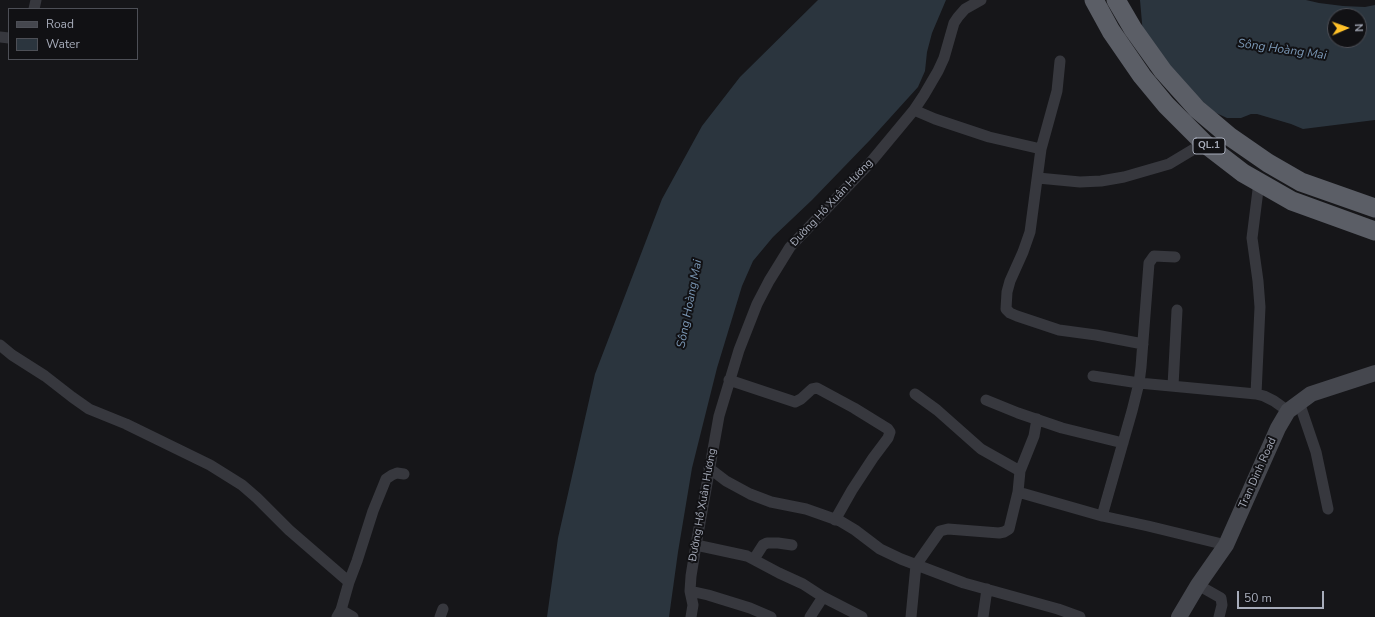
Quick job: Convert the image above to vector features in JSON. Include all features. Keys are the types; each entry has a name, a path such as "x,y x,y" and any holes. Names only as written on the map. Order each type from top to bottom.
{"highway":[{"name":"QL.1","path":"1094,0 1111,32 1142,76 1166,105 1204,143 1243,173 1292,201 1375,231"},
{"name":"QL.1","path":"1116,0 1133,29 1163,71 1198,109 1229,136 1268,163 1301,182 1375,208"}],"main road":[{"path":"1294,406 1311,394 1375,373"},
{"name":"Tran Dinh Road","path":"1179,617 1198,585 1226,545 1278,428 1294,406"}],"street":[{"name":"Đường Hồ Xuân Hương","path":"691,617 693,605 690,591 696,545 719,416 739,350 757,304 790,247 870,163 914,110 938,71 944,58 954,23 965,9 981,0"},
{"path":"1060,61 1057,91 1041,149 1030,232 1010,281 1006,309 1010,313 1017,316 1059,330 1143,344"},
{"path":"914,110 935,120 989,137 1041,149"},
{"path":"1038,178 1080,182 1101,181 1124,177 1169,164 1204,143"},
{"path":"1256,394 1260,307 1252,238 1259,182"},
{"path":"1102,516 1139,384 1150,263 1154,256 1175,257"},
{"path":"1173,386 1177,310"},
{"path":"0,345 89,409 126,424 210,465 233,478 257,498 289,530 349,582"},
{"path":"1093,376 1139,384 1256,394 1274,401 1294,406 1316,452 1328,509"},
{"path":"729,380 795,402 801,400 812,389 817,388 888,429 890,432 888,438 860,477 835,520"},
{"path":"915,394 937,410 981,449 1020,470"},
{"path":"986,400 1037,420 1073,431 1122,443"},
{"path":"911,617 916,565 940,531 944,529 998,533 1009,529 1018,492 1020,470 1034,436 1037,420"},
{"path":"709,468 730,483 750,494 771,502 806,509 835,520 855,530 880,549 916,565 949,578 1058,609 1080,617"},
{"path":"352,617 339,614 378,497 386,479 392,474 404,474"},
{"path":"1018,492 1102,516 1163,529 1226,545"},
{"path":"754,560 763,544 778,543 792,545"},
{"path":"696,545 741,554 803,584 823,597 862,617"},
{"path":"1198,585 1221,598 1222,605 1219,617"},
{"path":"983,617 987,589"},
{"path":"690,591 750,608 771,617"},
{"path":"810,617 823,597"}],"water":[{"name":"Sông Hoàng Mai","path":"818,0 946,0 932,33 927,52 925,71 918,87 870,140 812,200 773,237 753,261 742,286 717,368 692,468 669,617 547,617 558,538 595,374 662,199 702,126 740,77"},
{"name":"Sông Hoàng Mai","path":"1140,0 1306,0 1343,6 1365,7 1375,5 1375,120 1303,129 1257,114 1251,114 1241,118 1227,118 1214,112 1157,58 1143,34"}]}
